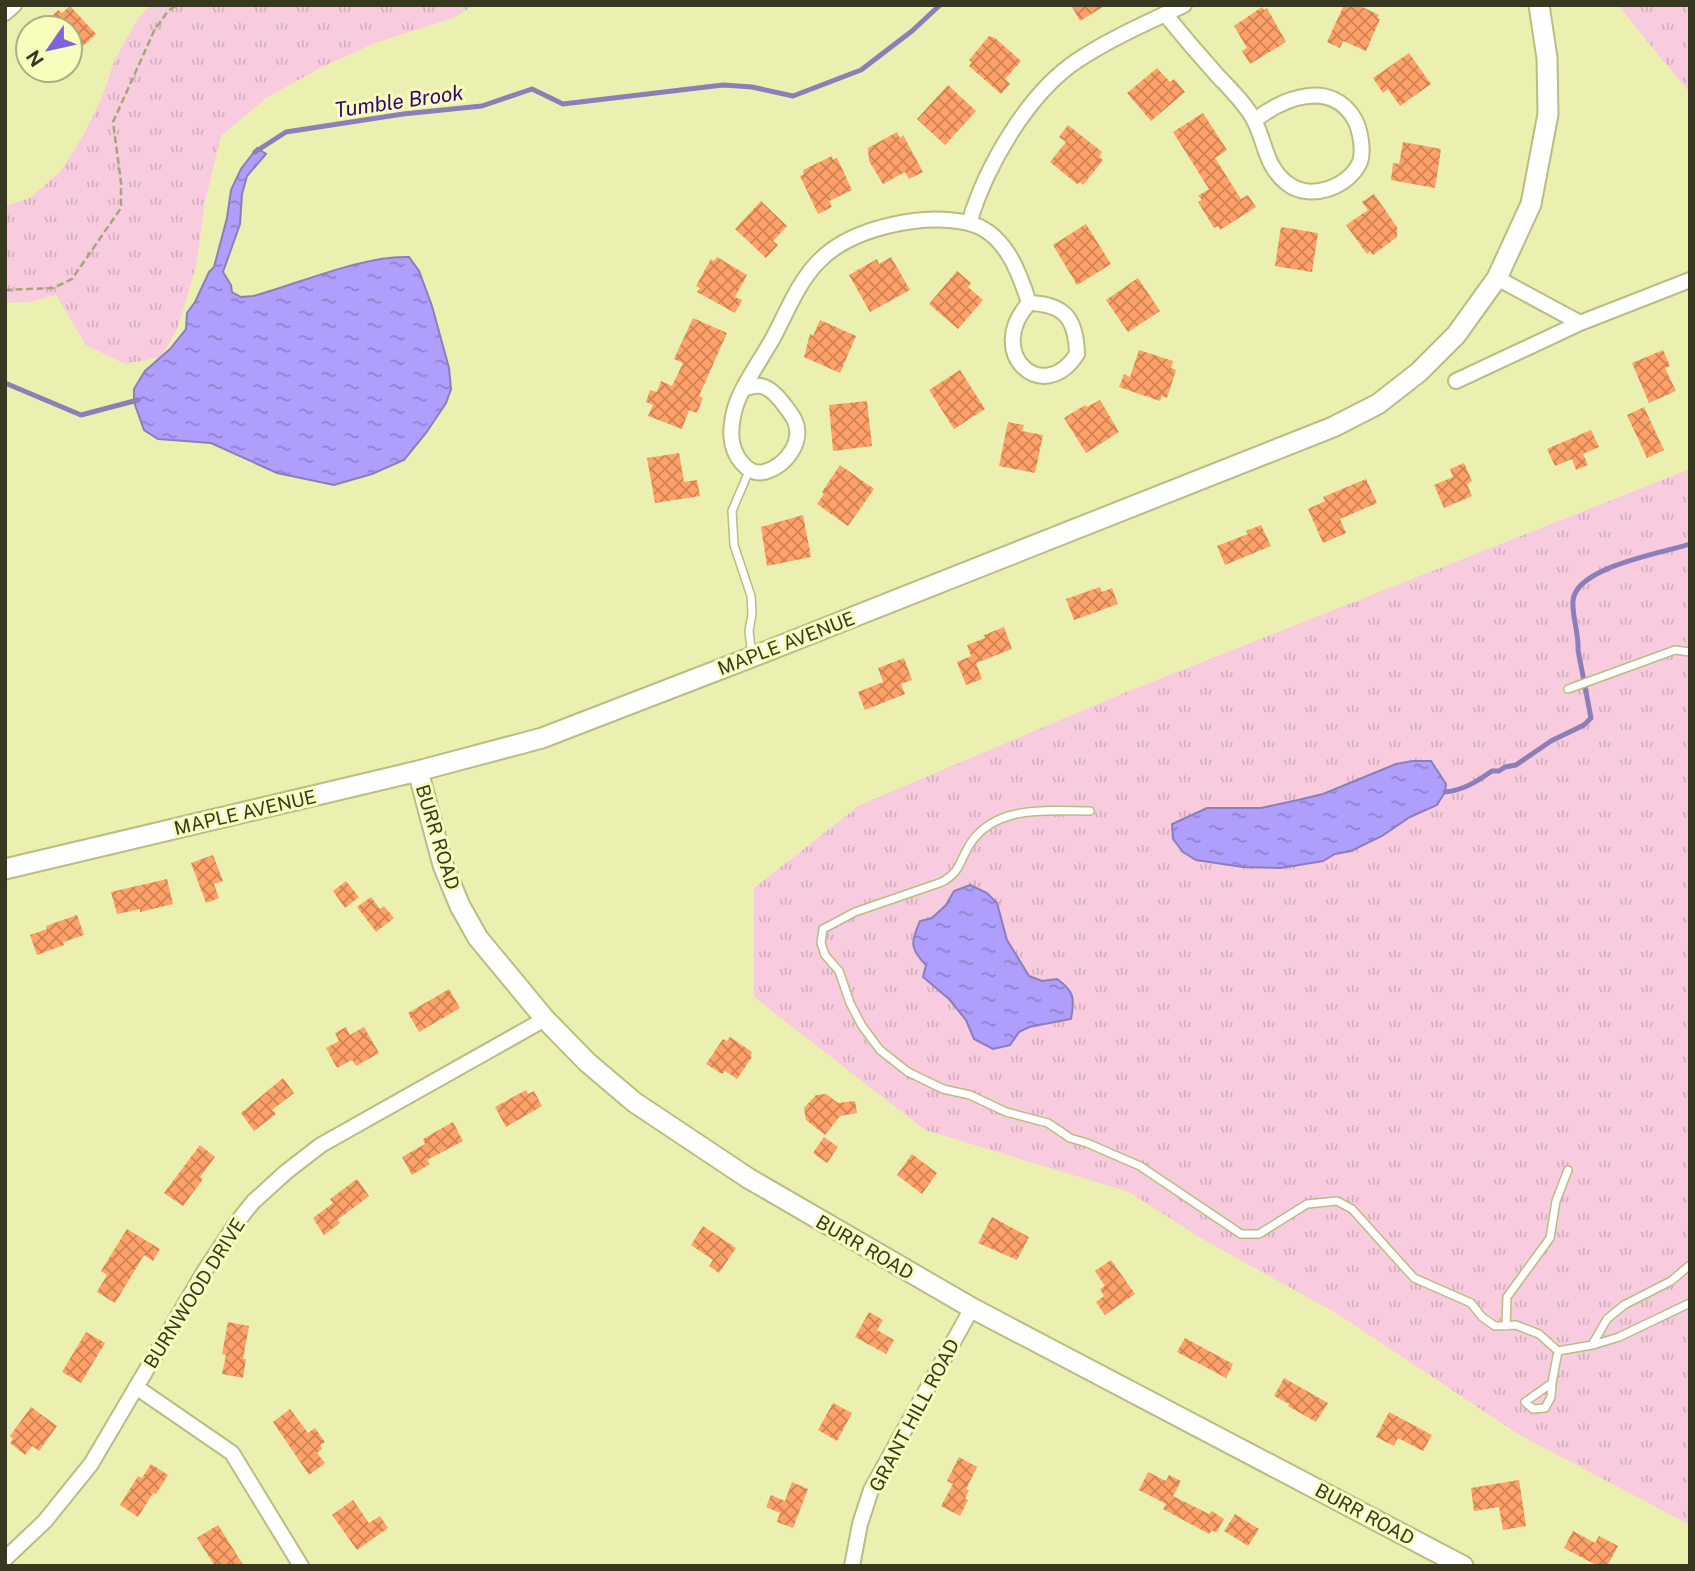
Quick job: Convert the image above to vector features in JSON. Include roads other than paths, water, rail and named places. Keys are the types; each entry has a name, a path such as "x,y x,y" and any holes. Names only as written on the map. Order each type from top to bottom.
{"street":[{"path":"5,13 14,5"},
{"path":"969,223 992,170 1036,96 1077,60 1184,5"},
{"name":"MAPLE AVENUE","path":"5,869 418,771 542,737 752,657 1320,432 1378,404 1419,372 1456,335 1497,278 1531,204 1548,114 1547,58 1539,5"},
{"path":"1165,14 1242,102 1254,121 1266,158 1274,172 1290,186 1310,192 1334,188 1348,177 1360,161 1361,141 1356,121 1342,104 1324,95 1303,95 1282,103 1254,121"},
{"path":"746,388 761,386 779,397 795,420 798,439 780,465 761,472 749,471 738,459 730,442 736,406 792,300 818,261 853,238 888,225 944,219 969,223 987,230 1005,248 1029,303"},
{"path":"1497,278 1580,323"},
{"path":"1456,381 1580,323 1690,280"},
{"path":"1029,303 1049,305 1066,313 1073,324 1077,354 1069,367 1055,375 1041,375 1026,370 1015,359 1012,345 1014,329 1019,313 1029,303"},
{"name":"BURR ROAD","path":"418,771 443,865 460,906 478,938 545,1019 587,1062 645,1109 748,1178 972,1308 1463,1566"},
{"name":"BURNWOOD DRIVE","path":"5,1559 45,1521 91,1464 204,1272 253,1202 321,1145 545,1019"},
{"name":"GRANT HILL ROAD","path":"852,1566 860,1524 871,1490 972,1308"},
{"path":"136,1387 233,1453 301,1566"}],"lane":[{"path":"749,471 732,511 734,545 751,596 749,631 752,657"},
{"path":"1572,687 1675,650 1690,652"},
{"path":"1090,811 1048,810 1010,814 985,828 971,843 955,874 942,882 855,912 823,929 821,943 825,956 839,971 850,1003 862,1026 880,1050 908,1072 943,1089 970,1095 1006,1112 1048,1123 1070,1138 1140,1166 1241,1234 1259,1234 1307,1204 1337,1201 1352,1209 1414,1278 1471,1303 1482,1317 1494,1326 1516,1325 1539,1334 1558,1351"},
{"path":"1506,1325 1507,1297 1550,1238 1556,1201 1568,1170"},
{"path":"1592,1345 1607,1319 1615,1312 1671,1281 1690,1265"},
{"path":"1558,1351 1619,1337 1690,1303"},
{"path":"1552,1383 1558,1351"}],"water":[{"path":"257,148 266,154 247,176 242,194 240,224 223,272 232,292 241,297 253,296 352,265 409,257 419,271 432,306 449,368 451,389 446,403 404,460 372,474 334,485 277,473 211,443 158,439 144,430 134,402 134,389 145,371 170,349 186,329 187,313 214,267 227,218 231,190 241,169"},
{"path":"1431,761 1446,784 1445,792 1437,805 1410,817 1382,836 1323,861 1281,868 1243,867 1196,860 1183,852 1173,839 1172,824 1207,808 1261,808 1298,800 1323,794 1396,764"},
{"path":"970,885 987,893 997,903 1007,940 1029,976 1042,981 1057,979 1067,987 1073,1000 1071,1019 1029,1027 1019,1032 1010,1045 993,1049 974,1039 966,1020 949,999 923,977 926,965 913,945 920,921 932,918 946,905 954,891"}],"waterway":[{"name":"Tumble Brook","path":"255,152 286,132 403,114 482,106 532,89 563,104 723,85 752,87 793,96 861,70 912,31 940,5"},
{"name":"Tumble Brook","path":"5,383 81,415 138,400"},
{"path":"1445,792 1470,785 1492,771 1516,765 1551,741 1584,725 1591,718 1578,650 1573,601 1577,589 1604,570 1690,544"}]}
